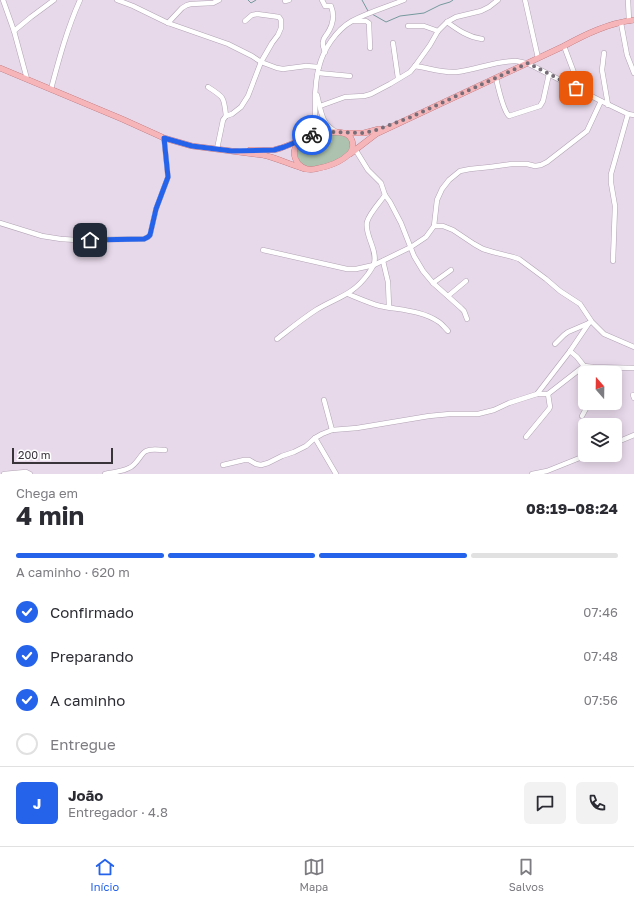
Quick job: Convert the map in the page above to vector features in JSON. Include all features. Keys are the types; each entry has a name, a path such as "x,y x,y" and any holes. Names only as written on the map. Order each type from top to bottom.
{"main road":[{"path":"0,68 164,138 192,146 271,157 292,166 311,170 324,167 341,160 376,134 592,32 631,20"},
{"path":"232,151 274,150 301,140 331,132 369,132 411,117"},
{"path":"341,132 351,138 353,146 350,154"},
{"path":"301,140 296,146 294,152 297,162 305,169"}],"street":[{"path":"3,0 14,31 27,79"},
{"path":"14,31 54,0"},
{"path":"50,89 70,24 80,0"},
{"path":"117,0 168,22 228,44 261,62 277,68 283,69 306,66 318,70 350,76"},
{"path":"168,22 187,5 213,3 219,0"},
{"path":"322,0 325,6 332,6 334,14 331,28 323,39 322,43 325,52"},
{"path":"301,140 310,131 314,124 318,70 331,41 351,21 402,0"},
{"path":"320,106 345,97 371,94 390,84 410,72 430,46 438,31 447,22 456,17 481,11 498,0"},
{"path":"525,0 538,58"},
{"path":"628,0 631,20"},
{"path":"217,150 223,120 226,116 232,114 241,107 248,96 261,62 281,28 281,20 279,17 257,14 252,15 245,21"},
{"path":"351,21 366,21 369,23 370,48"},
{"path":"447,22 462,32 471,36 482,38"},
{"path":"621,23 627,55 634,73"},
{"path":"408,26 424,26 438,31"},
{"path":"393,43 398,78"},
{"path":"564,46 574,72 577,83 576,88"},
{"path":"604,52 602,70 608,105"},
{"path":"415,66 455,72 515,61 528,63 608,105 631,114"},
{"path":"496,78 507,115 509,116 540,106 549,74"},
{"path":"208,87 219,94 223,100 226,116"},
{"path":"316,87 324,121 332,130 341,132"},
{"path":"263,250 347,269 356,269 374,265 411,247 426,237 434,226 437,200 442,189 449,180 460,171 512,164 527,164 535,166 541,165 587,131 601,101"},
{"path":"613,260 615,206 611,174 634,109"},
{"path":"0,223 42,236 61,239 127,240 144,239 148,237 150,235 156,209 168,177 164,138"},
{"path":"355,149 368,170 381,183 385,194 401,223 414,256 423,271 433,283 464,311 466,319"},
{"path":"277,339 317,310 348,294 363,280 374,265 374,252 366,226 367,220 385,194"},
{"path":"434,226 443,226 453,230 474,244 488,251 519,259 560,291 580,304 591,323 604,334 634,347"},
{"path":"383,260 388,282 388,307"},
{"path":"433,283 451,270"},
{"path":"448,296 466,281"},
{"path":"348,294 379,306 418,313 440,323 448,331"},
{"path":"555,344 568,332 591,323"},
{"path":"537,394 591,323"},
{"path":"570,351 584,366"},
{"path":"622,368 634,368"},
{"path":"223,466 244,460 250,460 261,465 294,452 306,446 315,438 332,430 357,428 429,416 478,414 494,410 509,403 537,394 548,394 578,371"},
{"path":"526,437 546,414 550,407 548,394"},
{"path":"324,400 332,430"},
{"path":"582,416 585,410"},
{"path":"622,440 634,435"},
{"path":"315,438 336,474"},
{"path":"130,473 131,468 144,452 148,450 165,450"},
{"path":"532,474 547,471 578,458"},
{"path":"104,474 131,468"},
{"path":"4,474 26,472 30,474"}],"green space":[{"path":"321,136 344,136 350,141 350,147 341,157 326,165 311,168 306,167 298,158 298,147 305,140"}],"waterway":[{"path":"248,0 251,3 256,0"},
{"path":"362,0 368,11"},
{"path":"372,14 386,22 400,16 424,13 453,0"}],"way so far":[{"path":"312,135 331,132 364,133 376,130 411,117 528,63 576,88"}],"route":[{"path":"90,240 144,239 150,235 156,209 168,177 164,138 192,146 232,151 274,150 312,135"}]}
